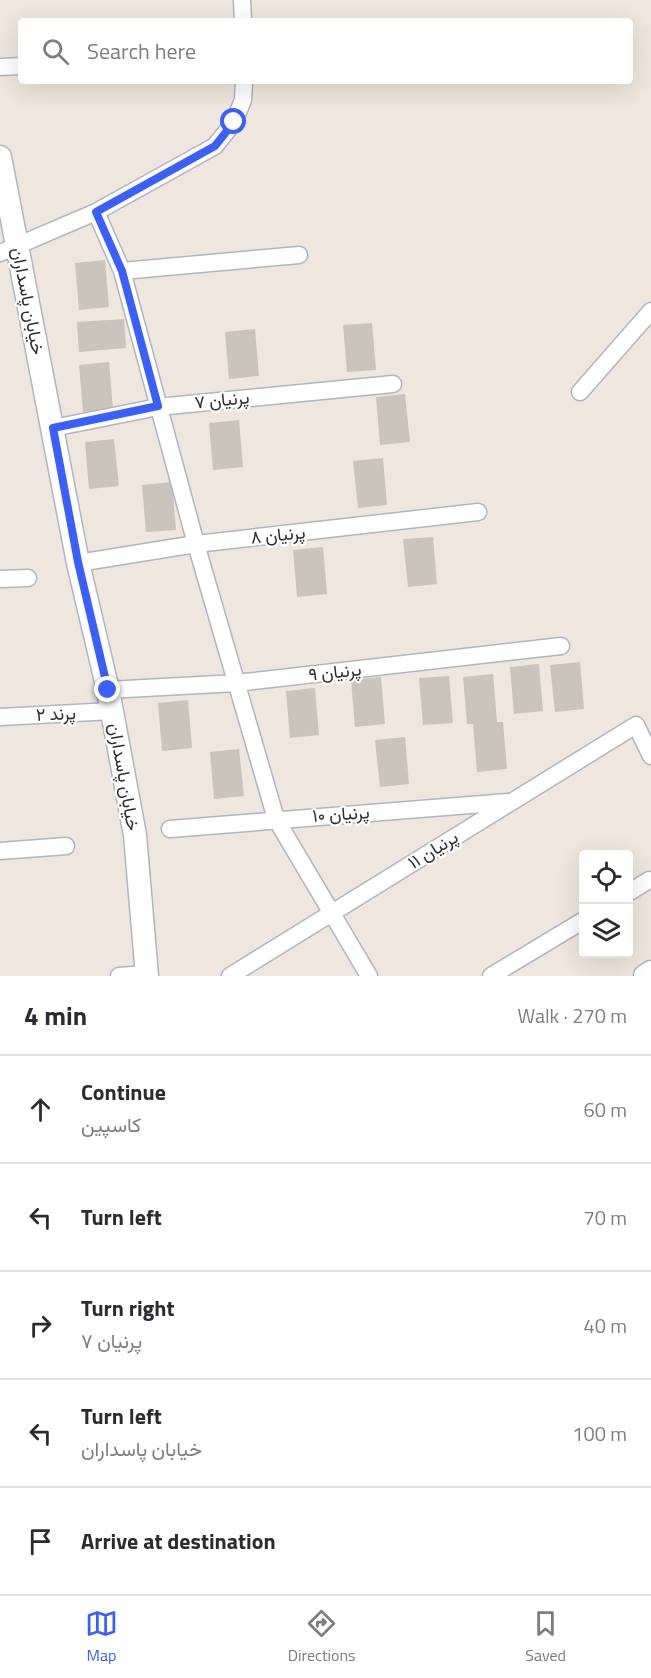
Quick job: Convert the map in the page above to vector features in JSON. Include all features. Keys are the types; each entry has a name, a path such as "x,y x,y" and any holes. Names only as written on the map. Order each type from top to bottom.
{"street":[{"path":"242,0 243,18"},
{"path":"0,67 18,66"},
{"path":"9,249 96,212 215,146 234,122 243,100 244,84"},
{"name":"خیابان پاسداران","path":"0,157 9,249 53,428 78,562 110,701 135,835 147,975"},
{"path":"96,212 122,271 196,544 276,819 369,976"},
{"path":"122,271 299,255"},
{"path":"580,392 651,311"},
{"name":"پرنیان ۷","path":"53,428 158,406 393,384"},
{"name":"پرنیان ۸","path":"78,562 196,544 478,512"},
{"path":"0,579 28,578"},
{"name":"پرنیان ۹","path":"110,701 236,683 561,646"},
{"name":"پرند ۲","path":"0,717 110,701"},
{"name":"پرنیان ۱۱","path":"230,976 636,725 651,756"},
{"name":"پرنیان ۱۰","path":"170,829 512,801"},
{"path":"0,850 66,846"},
{"path":"633,890 649,880"},
{"path":"491,976 579,923"},
{"path":"645,976 651,972"},
{"path":"119,976 147,975"}],"building":[{"path":"105,260 109,307 79,310 75,263"},
{"path":"124,319 126,348 79,352 77,322"},
{"path":"372,323 376,370 347,372 343,325"},
{"path":"255,329 259,376 229,379 225,332"},
{"path":"109,362 113,409 83,412 79,365"},
{"path":"405,394 410,442 380,445 376,397"},
{"path":"239,420 243,467 213,470 209,423"},
{"path":"114,439 119,486 89,489 85,442"},
{"path":"383,458 387,505 358,508 353,461"},
{"path":"172,482 176,530 146,532 142,485"},
{"path":"433,537 437,584 408,587 403,539"},
{"path":"323,547 327,594 297,597 293,550"},
{"path":"580,662 584,709 555,712 550,665"},
{"path":"539,664 543,711 514,714 510,667"},
{"path":"493,674 497,722 503,722 507,769 477,772 473,724 467,724 463,677"},
{"path":"449,676 453,723 423,725 419,678"},
{"path":"381,677 385,724 355,727 351,680"},
{"path":"315,688 319,735 290,738 286,691"},
{"path":"188,700 192,748 162,751 158,703"},
{"path":"405,737 409,784 380,787 375,740"},
{"path":"239,749 244,796 214,799 210,752"}],"route":[{"path":"108,690 78,562 53,428 158,406 122,271 96,212 215,146 234,122"}]}
